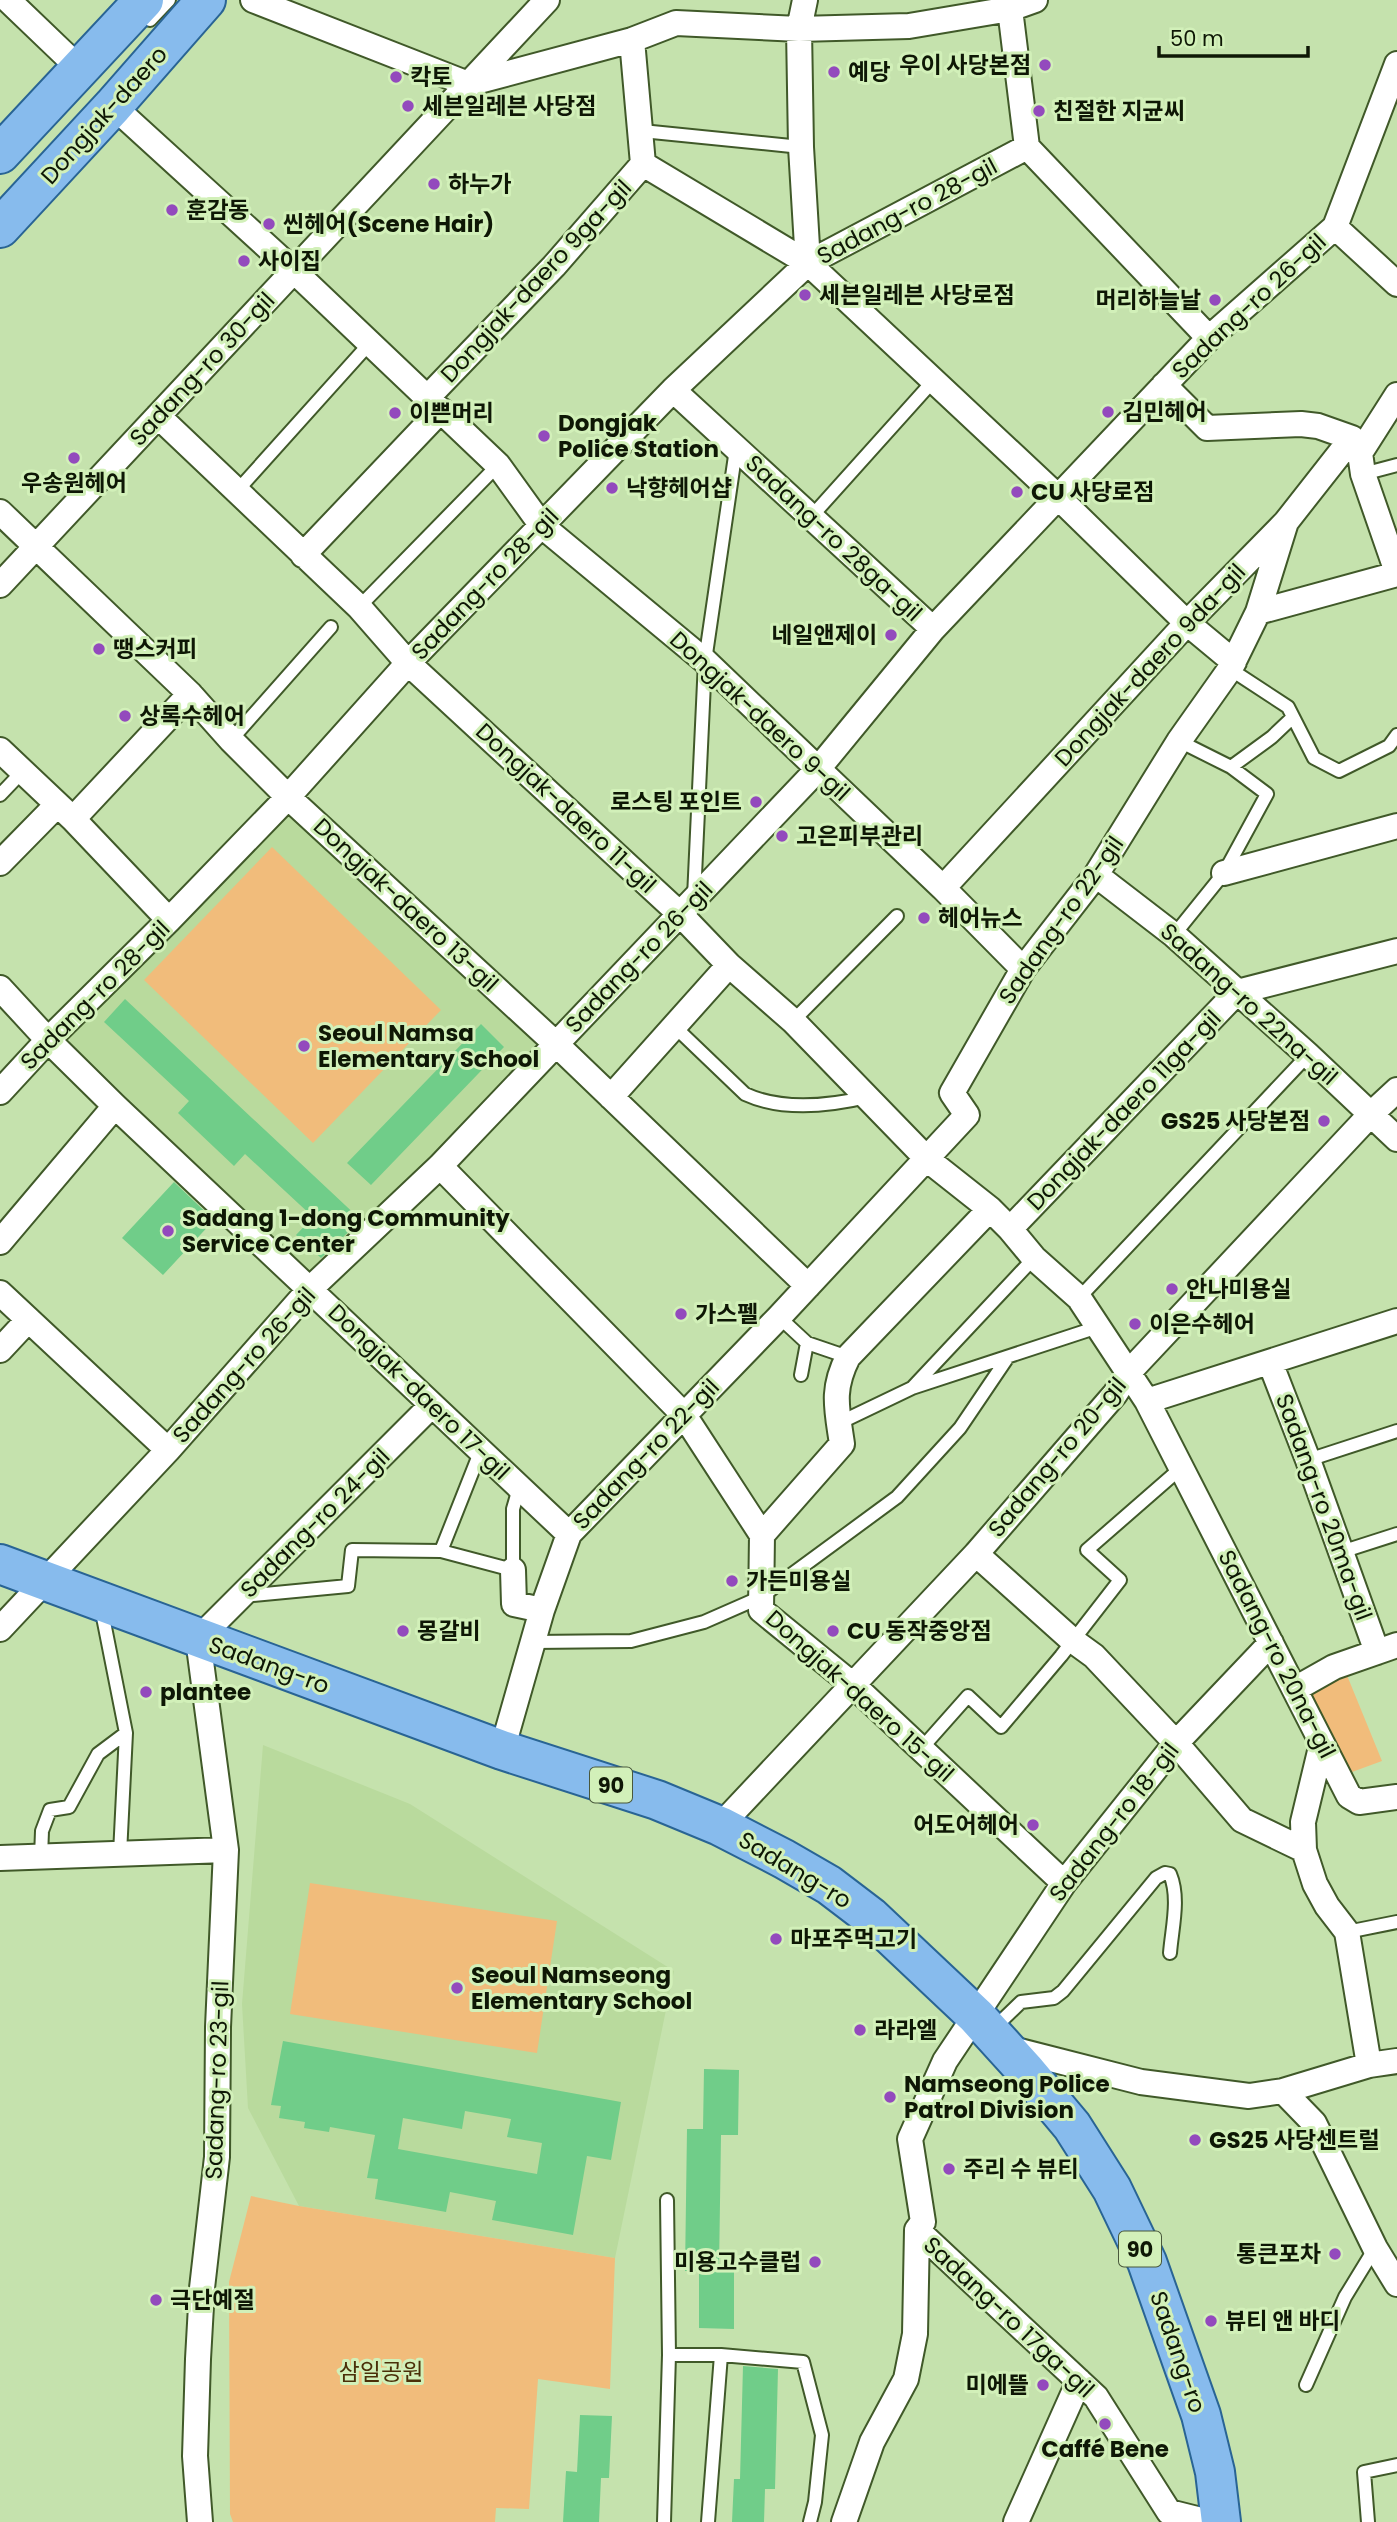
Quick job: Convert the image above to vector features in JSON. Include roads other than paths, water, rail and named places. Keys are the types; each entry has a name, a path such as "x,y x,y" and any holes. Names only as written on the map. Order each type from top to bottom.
{"main road":[{"name":"Dongjak-daero","path":"0,228 206,0"},
{"name":"Dongjak-daero","path":"7,157 80,69 144,13"},
{"name":"Sadang-ro","path":"0,1564 502,1750 657,1800 720,1826 784,1858 829,1885 871,1917 990,2032 1072,2126 1112,2189 1147,2262 1204,2424 1215,2472 1221,2522"}],"street":[{"path":"8,0 80,69"},
{"path":"253,0 468,84 632,40 676,23 799,29 909,26 1035,0"},
{"name":"Sadang-ro 30-gil","path":"0,585 547,0"},
{"path":"805,0 799,29 808,263"},
{"path":"1008,5 1027,147 1209,338"},
{"name":"Dongjak-daero 9ga-gil","path":"434,404 643,164 632,40"},
{"name":"Sadang-ro 26-gil","path":"45,1580 168,1451 310,1289 440,1166 818,769 933,629 1209,338 1335,227 1397,64"},
{"name":"Dongjak-daero 9-gil","path":"113,106 294,271 498,465 542,526 705,662 943,888 1023,969"},
{"name":"Sadang-ro 28-gil","path":"0,1092 288,797 408,663 673,390 808,263 1027,147"},
{"name":"Dongjak-daero 9ga-gil","path":"643,164 808,263 1059,498 1232,666"},
{"name":"Sadang-ro 26-gil","path":"1335,227 1397,284"},
{"name":"Sadang-ro 26-gil","path":"1164,386 1207,428 1301,424 1318,426 1352,438"},
{"name":"Sadang-ro 28ga-gil","path":"673,390 933,629"},
{"path":"1258,612 1397,573 1363,474 1360,453 1397,395"},
{"path":"303,555 434,404"},
{"name":"Dongjak-daero 11-gil","path":"158,416 359,607 408,663 687,907 729,965 793,1021 928,1160 990,1209 1034,1258 1079,1298 1129,1372"},
{"name":"Dongjak-daero 9da-gil","path":"943,888 1187,623 1286,522 1352,438"},
{"name":"Dongjak-daero 13-gil","path":"0,512 190,694 288,797 556,1044 808,1286"},
{"name":"Sadang-ro 22-gil","path":"502,1750 542,1609 569,1534 779,1317 928,1160 967,1115 952,1093 1023,969 1096,875 1179,741 1232,666 1258,612 1286,522"},
{"path":"0,863 65,812 190,694"},
{"path":"0,750 65,812 169,920"},
{"path":"1224,873 1397,826"},
{"name":"Sadang-ro 22na-gil","path":"1096,875 1174,935 1397,1139"},
{"path":"1237,992 1397,951"},
{"path":"611,1097 729,965"},
{"name":"Dongjak-daero 17-gil","path":"0,988 48,1040 116,1106 569,1534"},
{"name":"Dongjak-daero 11ga-gil","path":"1010,1229 1237,992"},
{"name":"Sadang-ro 20-gil","path":"720,1826 976,1554 1115,1394 1129,1372 1370,1115 1397,1090"},
{"path":"0,1242 116,1106"},
{"path":"440,1166 684,1415 762,1535 842,1444 836,1403 839,1376 848,1357 990,1209"},
{"path":"0,1293 168,1451"},
{"path":"0,1350 28,1320"},
{"path":"1147,1401 1397,1321"},
{"name":"Sadang-ro 20ma-gil","path":"1270,1362 1341,1552 1387,1648"},
{"name":"Sadang-ro 20na-gil","path":"1129,1372 1147,1401 1349,1796 1359,1802 1397,1797"},
{"name":"Sadang-ro 24-gil","path":"198,1639 432,1405"},
{"name":"Dongjak-daero 15-gil","path":"762,1535 761,1610 853,1685 1064,1883"},
{"path":"976,1554 1072,1640 1094,1656 1176,1742 1242,1820 1304,1850"},
{"path":"513,1570 514,1604 542,1609"},
{"path":"0,1629 45,1580"},
{"name":"Sadang-ro 23-gil","path":"198,1639 226,1850 218,2027 217,2158 202,2288 198,2359 195,2456 200,2522"},
{"name":"Sadang-ro 18-gil","path":"844,2522 872,2442 905,2379 915,2334 917,2230 923,2222 909,2139 945,2061 990,2032 1064,1883 1176,1742 1271,1643"},
{"path":"1295,1689 1334,1667 1387,1648"},
{"path":"1322,1743 1303,1822 1304,1850 1315,1884 1326,1906 1347,1932 1368,2065"},
{"path":"0,1858 226,1850"},
{"path":"990,2032 1141,2081 1249,2095 1283,2091 1368,2065 1397,2061"},
{"path":"1283,2091 1314,2123 1375,2248 1397,2284"},
{"name":"Sadang-ro 17ga-gil","path":"917,2230 1096,2397 1169,2512 1209,2522"},
{"path":"1016,2522 1079,2382"}],"lane":[{"path":"7,157 152,0"},
{"path":"144,13 169,0"},
{"path":"642,131 802,147"},
{"path":"237,491 370,343"},
{"path":"811,517 934,380"},
{"path":"687,907 705,662 737,448"},
{"path":"359,607 498,465"},
{"path":"1363,474 1397,465"},
{"path":"231,740 331,627"},
{"path":"1232,666 1288,707 1314,758 1339,771 1389,746 1397,734"},
{"path":"1231,767 1272,737 1293,717"},
{"path":"1174,935 1224,873 1267,794 1231,767 1179,741"},
{"path":"0,795 22,772"},
{"path":"793,1021 897,916"},
{"path":"674,1026 746,1094 760,1101 796,1105 844,1103 867,1097"},
{"path":"1079,1298 1308,1055"},
{"path":"912,1388 1034,1258"},
{"path":"779,1317 807,1343 848,1357"},
{"path":"839,1423 912,1388 1098,1326"},
{"path":"801,1375 807,1343"},
{"path":"533,1642 631,1641 704,1622 761,1597 897,1497 960,1428 1008,1357"},
{"path":"1308,1460 1397,1431"},
{"path":"441,1551 481,1450"},
{"path":"921,1749 968,1696 1001,1727 1061,1656 1119,1580 1087,1550 1181,1468"},
{"path":"242,1596 348,1586 352,1550 441,1551 513,1570 513,1509 519,1488"},
{"path":"1341,1552 1397,1534"},
{"path":"100,1600 126,1733 120,1854"},
{"path":"41,1857 42,1831 50,1810 69,1807 98,1754 126,1733"},
{"path":"990,2032 1021,2002 1054,1998 1063,1991 1156,1878 1165,1873 1170,1874 1174,1884 1175,1904 1170,1953"},
{"path":"1347,1932 1397,1922"},
{"path":"664,2522 669,2355 667,2200"},
{"path":"1306,2385 1345,2297 1375,2248"},
{"path":"669,2355 721,2355 803,2362 821,2435 815,2502 810,2522"},
{"path":"708,2522 721,2355"},
{"path":"1368,2522 1364,2472 1397,2465"}],"place":[{"name":"우이 사당본점","path":"1045,65"},
{"name":"예당","path":"834,72"},
{"name":"칵토","path":"396,77"},
{"name":"세븐일레븐 사당점","path":"408,106"},
{"name":"친절한 지균씨","path":"1039,111"},
{"name":"하누가","path":"434,184"},
{"name":"훈감동","path":"172,210"},
{"name":"씬헤어(Scene Hair)","path":"269,224"},
{"name":"사이집","path":"244,261"},
{"name":"세븐일레븐 사당로점","path":"805,295"},
{"name":"머리하늘날","path":"1215,300"},
{"name":"김민헤어","path":"1108,412"},
{"name":"이쁜머리","path":"395,413"},
{"name":"Dongjak Police Station","path":"544,436"},
{"name":"우송원헤어","path":"74,458"},
{"name":"낙향헤어샵","path":"612,488"},
{"name":"CU 사당로점","path":"1017,492"},
{"name":"네일앤제이","path":"891,635"},
{"name":"땡스커피","path":"99,649"},
{"name":"상록수헤어","path":"125,716"},
{"name":"로스팅 포인트","path":"756,802"},
{"name":"고은피부관리","path":"782,836"},
{"name":"헤어뉴스","path":"924,918"},
{"name":"Seoul Namsa Elementary School","path":"304,1046"},
{"name":"GS25 사당본점","path":"1324,1121"},
{"name":"Sadang 1-dong Community Service Center","path":"168,1231"},
{"name":"안나미용실","path":"1172,1289"},
{"name":"가스펠","path":"681,1314"},
{"name":"이은수헤어","path":"1135,1324"},
{"name":"가든미용실","path":"732,1581"},
{"name":"몽갈비","path":"403,1631"},
{"name":"CU 동작중앙점","path":"833,1631"},
{"name":"plantee","path":"146,1692"},
{"name":"어도어헤어","path":"1033,1825"},
{"name":"마포주먹고기","path":"776,1939"},
{"name":"Seoul Namseong Elementary School","path":"457,1988"},
{"name":"라라엘","path":"860,2030"},
{"name":"Namseong Police Patrol Division","path":"890,2097"},
{"name":"GS25 사당센트럴","path":"1195,2140"},
{"name":"주리 수 뷰티","path":"949,2169"},
{"name":"통큰포차","path":"1335,2254"},
{"name":"미용고수클럽","path":"815,2262"},
{"name":"극단예절","path":"156,2300"},
{"name":"뷰티 앤 바디","path":"1211,2321"},
{"name":"미에뜰","path":"1043,2385"},
{"name":"Caffé Bene","path":"1105,2424"}],"park label":[{"name":"삼일공원","path":"381,2372"}]}
